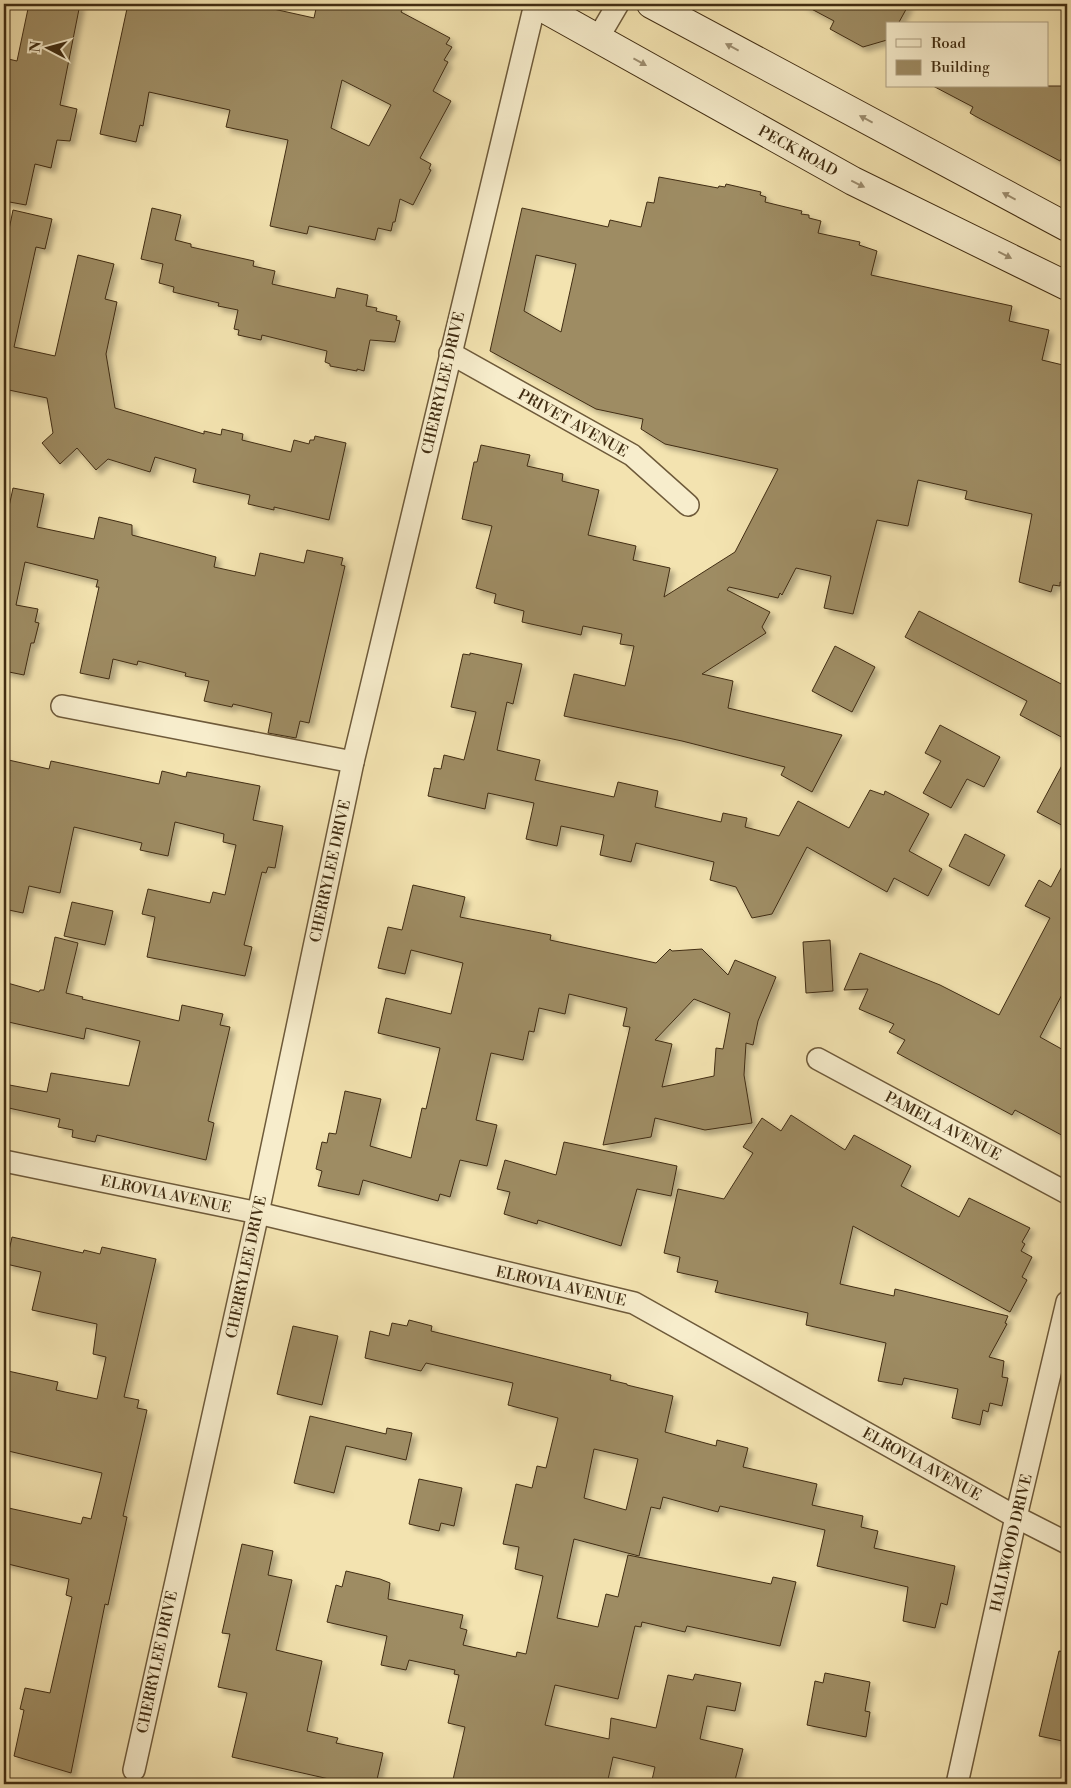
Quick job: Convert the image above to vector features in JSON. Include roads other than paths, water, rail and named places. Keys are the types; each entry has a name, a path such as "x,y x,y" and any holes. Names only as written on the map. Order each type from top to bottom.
{"main road":[{"name":"PECK ROAD","path":"535,4 852,181 1067,286"},
{"path":"651,4 1067,227"}],"street":[{"name":"CHERRYLEE DRIVE","path":"134,1770 258,1213 353,762 535,4"},
{"path":"598,38 618,4"},
{"name":"PRIVET AVENUE","path":"450,353 632,455 688,505"},
{"path":"62,706 353,762"},
{"name":"PAMELA AVENUE","path":"818,1059 1067,1193"},
{"name":"ELROVIA AVENUE","path":"4,1161 258,1213 634,1303 1016,1517 1067,1543"},
{"name":"HALLWOOD DRIVE","path":"957,1784 1016,1517 1067,1302"}]}
